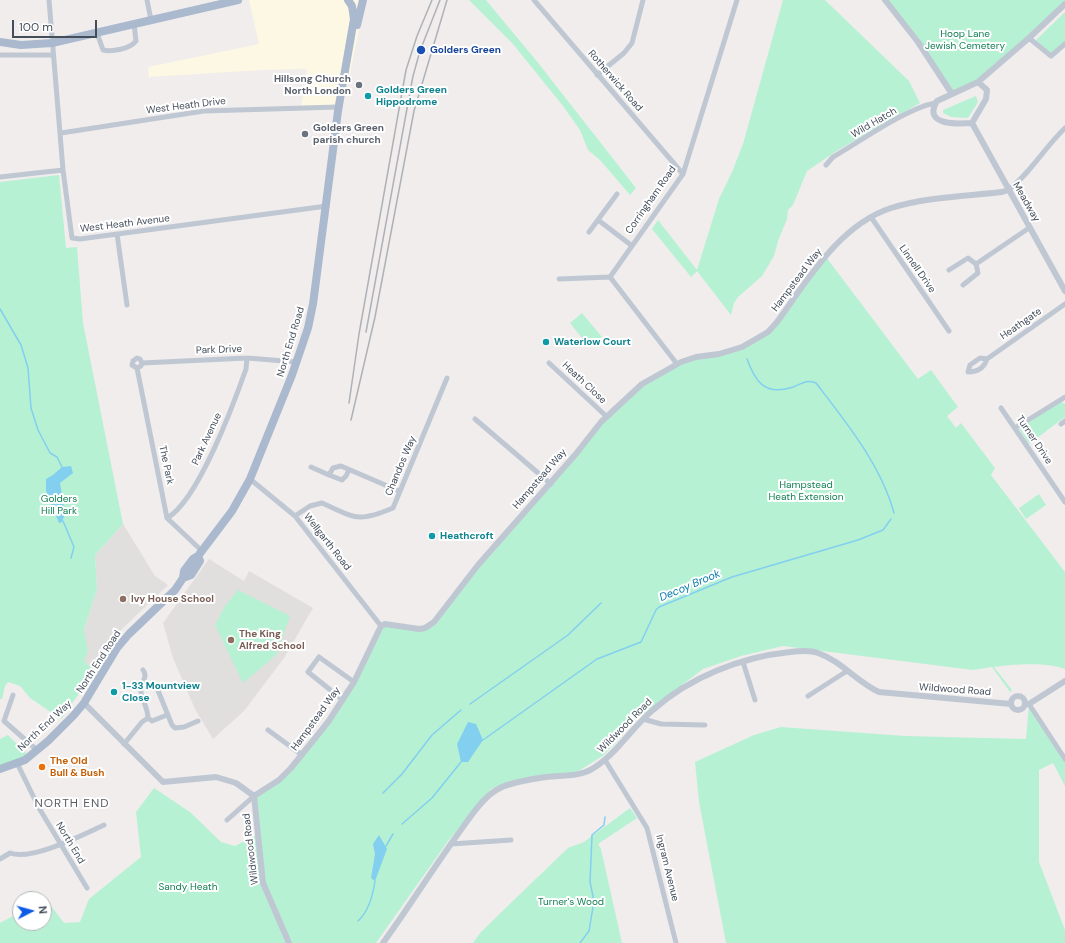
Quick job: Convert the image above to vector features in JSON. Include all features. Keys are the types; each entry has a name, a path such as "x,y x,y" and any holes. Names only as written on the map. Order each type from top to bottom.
{"main road":[{"path":"0,42 21,45 52,43 238,0"},
{"name":"North End Road","path":"347,65 354,18 353,11 348,0"},
{"name":"North End Road","path":"83,704 117,648 129,634 173,593 184,578 184,571 193,559 200,554 232,511 250,479 297,362 308,328 313,304 327,206 338,107 363,0"},
{"name":"North End Way","path":"0,769 17,763 37,750 83,704"}],"street":[{"name":"West Heath Avenue","path":"49,0 63,170 72,238 80,239 327,206"},
{"path":"147,0 151,20"},
{"name":"Rotherwick Road","path":"534,0 683,174"},
{"path":"597,75 624,53 632,43 643,0"},
{"name":"Corringham Road","path":"610,277 631,245 683,174 737,0"},
{"path":"885,0 918,42 952,94"},
{"path":"978,82 987,90 986,99 972,123 943,123 934,113 935,103 940,99 978,82 1029,38 1065,4"},
{"path":"97,33 103,50 109,51 132,46 136,41 134,24"},
{"path":"1029,38 1051,56 1065,44"},
{"path":"0,55 53,55"},
{"name":"Wild Hatch","path":"826,165 833,157 907,114 922,106 935,103"},
{"name":"West Heath Drive","path":"61,133 204,111 338,107"},
{"name":"Meadway","path":"972,123 1065,291"},
{"path":"1008,190 1016,184 1052,140 1065,128"},
{"path":"0,177 63,170"},
{"name":"Hampstead Way","path":"254,796 279,780 302,755 343,700 354,682 381,626 385,624 419,629 425,628 434,622 478,565 551,484 606,416 642,384 677,364 696,357 719,354 737,349 768,332 826,257 847,234 870,217 891,208 916,202 1002,192 1008,190"},
{"path":"589,232 617,194"},
{"name":"Linnell Drive","path":"870,217 949,331"},
{"path":"598,220 631,245"},
{"path":"976,264 1030,228"},
{"path":"117,234 126,305"},
{"path":"949,270 968,258 976,264 978,273 963,284"},
{"path":"559,280 610,277 677,364"},
{"name":"Heathgate","path":"987,359 1065,304"},
{"name":"Park Drive","path":"133,361 138,359 140,366 247,358 297,362"},
{"name":"Park Avenue","path":"167,518 175,514 193,488 213,450 246,369 247,358"},
{"name":"The Park","path":"133,361 132,365 140,366 167,518"},
{"name":"Heath Close","path":"549,363 606,416"},
{"name":"Chandos Way","path":"295,516 310,506 322,503 355,517 364,518 393,508 447,378"},
{"path":"1015,428 1065,397"},
{"name":"Turner Drive","path":"1001,408 1065,502"},
{"path":"475,419 551,484"},
{"path":"329,475 336,466 400,491"},
{"path":"311,467 342,480 349,470"},
{"name":"Wellgarth Road","path":"250,479 295,516 381,626"},
{"path":"167,518 200,554"},
{"name":"Wildwood Road","path":"383,943 451,844 490,794 500,788 544,777 579,774 591,770 606,760 652,710 698,679 743,662 772,654 817,652 834,660 866,686 878,692 1011,704"},
{"path":"343,700 308,672 319,657 354,682"},
{"path":"743,662 755,700"},
{"path":"143,670 145,676 140,689 142,699 147,708 148,718"},
{"path":"808,696 847,671"},
{"path":"1065,681 1027,704 1022,708 1016,710 1011,704 1013,697 1018,695 1023,698 1027,704 1062,749 1065,759"},
{"path":"157,688 167,715 175,728 184,727 198,721"},
{"path":"13,694 4,721 37,750"},
{"path":"83,704 164,782 216,777 236,783 254,796 227,820"},
{"path":"148,718 152,721 167,715"},
{"path":"124,744 142,722 148,718"},
{"path":"643,719 661,724 705,725"},
{"path":"268,730 302,755"},
{"name":"Ingram Avenue","path":"606,760 647,828 676,943"},
{"name":"North End","path":"17,763 39,808 87,888"},
{"name":"Wildwood Road","path":"254,796 263,882 289,943"},
{"path":"0,859 10,853 17,856 61,845 104,825"},
{"path":"451,844 511,840"}],"shaded area":[{"path":"249,0 365,0 343,107 301,107 307,69 261,70 149,77 148,67 259,44"},
{"name":"Ivy House School","path":"123,524 155,576 168,585 120,631 95,671 84,661 84,630 97,589 95,555"},
{"name":"The King Alfred School","path":"209,559 244,581 249,571 313,608 284,658 244,711 213,739 195,709 173,658 163,623"}],"green space":[{"path":"469,0 486,0 539,64 636,188 630,195 600,160 588,150 580,130 563,106 513,44"},
{"path":"783,0 825,0 909,81 920,103 838,150 807,171 793,205 788,210 787,219 774,256 762,276 738,297 734,303 731,315 697,271 691,277 652,229 658,220 697,270 719,199 743,144"},
{"name":"Hoop Lane Jewish Cemetery","path":"885,0 1065,0 1065,3 978,82 952,94"},
{"path":"1065,12 1065,43 1055,53 1049,53 1036,40"},
{"path":"976,96 978,102 968,118 951,117 943,113 943,110"},
{"name":"Golders Hill Park","path":"59,175 66,248 77,247 83,323 123,524 95,555 97,589 84,630 88,651 84,661 95,671 61,719 30,698 20,686 8,682 5,686 2,699 0,699 0,182"},
{"name":"Hampstead Heath Extension","path":"826,257 918,379 931,370 958,407 947,416 956,428 961,423 995,468 991,475 1065,572 1065,669 1040,664 1021,664 994,667 1012,690 1010,692 992,667 973,670 783,646 741,656 703,669 637,719 604,755 577,772 507,783 491,789 448,841 376,943 0,943 0,923 12,916 12,931 52,931 52,907 64,923 80,922 89,899 141,857 136,812 154,788 190,812 221,842 235,846 258,834 254,796 279,780 343,700 381,626 419,629 429,626 606,416 642,384 677,364 741,347 777,322"},
{"path":"582,313 602,337 589,347 570,323"},
{"path":"1060,401 1065,404 1065,417 1029,444 1019,429"},
{"path":"1039,494 1046,505 1026,519 1019,508"},
{"path":"238,590 290,616 276,655 243,683 215,625 225,606"},
{"path":"1029,704 1065,759 1065,786 1053,763 1039,770 1039,862 1065,930 1065,943 726,943 699,802 695,762 754,735 781,727 905,736 1026,739"},
{"path":"8,735 29,756 0,769 0,739"},
{"name":"Turner's Wood","path":"630,808 637,818 598,844 601,849 622,943 473,943 480,933 568,848 584,842"}],"water":[{"path":"71,466 73,473 60,483 65,514 62,522 59,523 46,491 46,479 62,467"},
{"path":"468,722 476,724 483,740 468,762 461,762 457,744"},
{"path":"379,835 387,849 375,881 371,878 375,854 373,844"}],"waterway":[{"path":"0,309 21,345 28,368 31,408 38,430 50,453 57,457 62,467"},
{"name":"Decoy Brook","path":"747,359 757,380 767,388 781,390 809,381 816,383 872,461 881,478 894,513"},
{"name":"Decoy Brook","path":"483,740 597,659 641,642 656,610 659,607 732,577 858,540 883,530 891,519"},
{"path":"63,521 74,547 71,558"},
{"path":"470,704 568,635 601,603"},
{"path":"383,793 402,774 432,735 461,710"},
{"name":"Decoy Brook","path":"402,824 432,798 461,762"},
{"name":"Decoy Brook","path":"580,943 589,931 594,901 590,882 592,835 604,825 605,817"},
{"name":"Decoy Brook","path":"386,846 393,834"},
{"name":"Decoy Brook","path":"358,921 362,917 370,902 375,881"}],"railway":[{"path":"349,403 359,334 406,70 417,36 432,0"},
{"path":"366,332 413,76 420,51 440,0"},
{"path":"351,420 375,317 414,111 447,0"}],"place":[{"name":"Golders Green","path":"421,50"},
{"name":"Hillsong Church North London","path":"359,85"},
{"name":"Golders Green Hippodrome","path":"368,96"},
{"name":"Golders Green parish church","path":"305,134"},
{"name":"Waterlow Court","path":"546,342"},
{"name":"Heathcroft","path":"432,536"},
{"name":"Ivy House School","path":"123,599"},
{"name":"The King Alfred School","path":"231,640"},
{"name":"1-33 Mountview Close","path":"114,692"},
{"name":"The Old Bull & Bush","path":"42,767"}],"district":[{"name":"NORTH END","path":"72,804"}],"park label":[{"name":"Sandy Heath","path":"188,887"}]}
